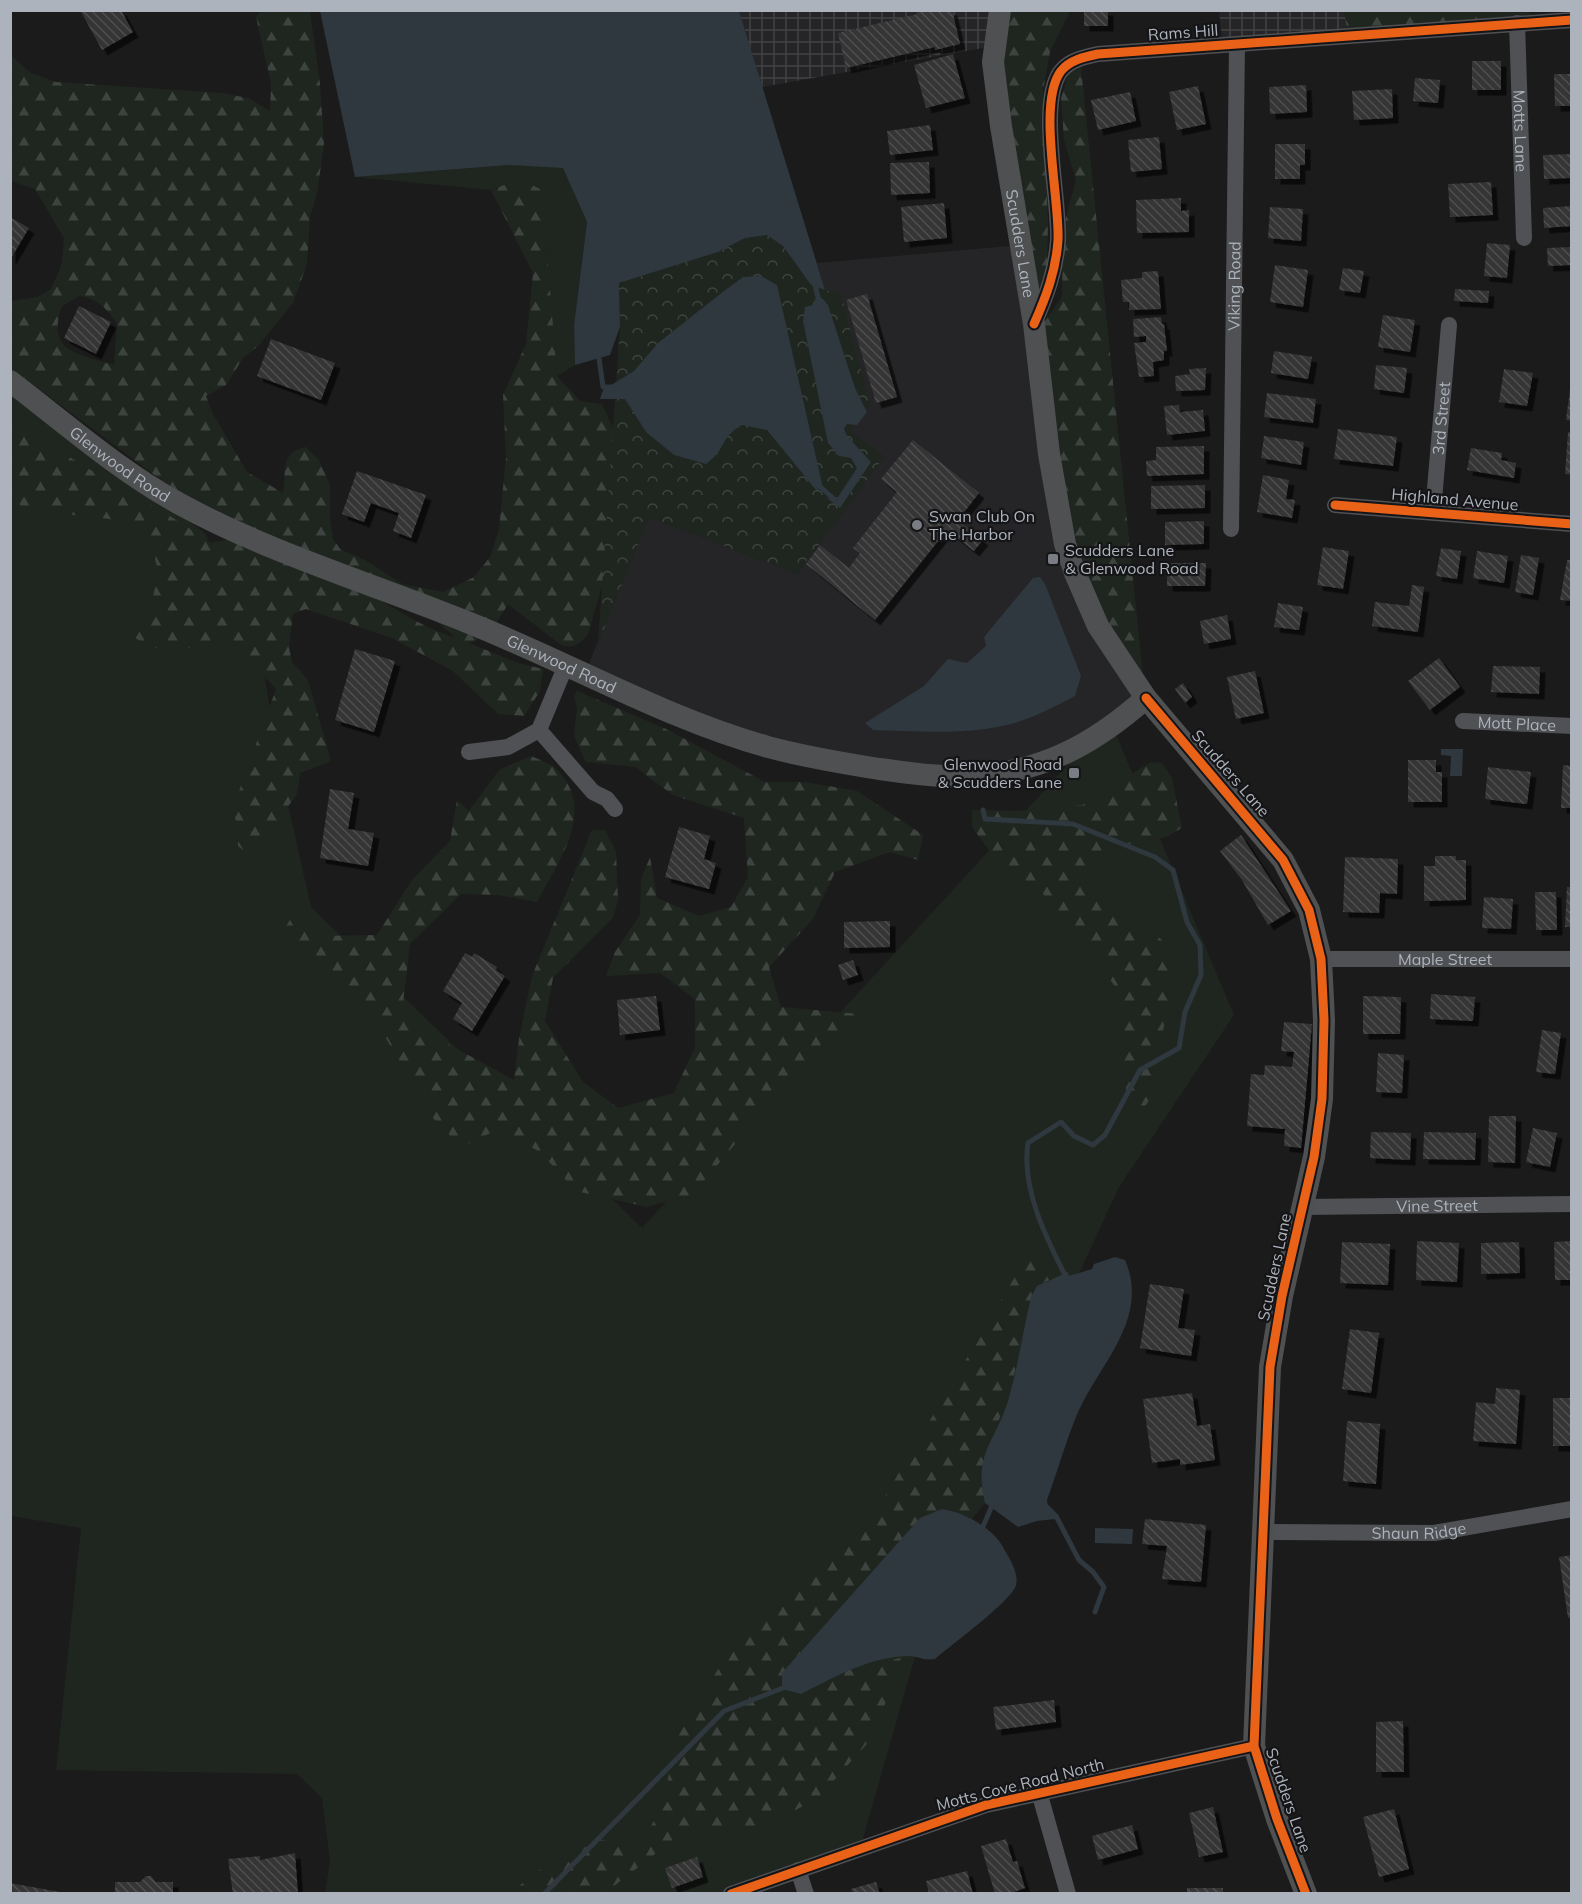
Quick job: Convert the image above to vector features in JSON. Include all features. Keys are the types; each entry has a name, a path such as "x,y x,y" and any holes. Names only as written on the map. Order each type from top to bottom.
{"main road":[{"name":"Scudders Lane","path":"1000,10 994,46 995,79 1034,324 1049,454 1065,544 1098,626 1146,698 1283,860 1309,910 1321,959 1324,1020 1322,1099 1314,1157 1282,1296 1270,1367 1254,1746 1277,1819 1306,1893"},
{"name":"Glenwood Road","path":"10,381 129,473 210,520 471,623 676,713 768,747 836,762 929,776 1000,773 1057,758 1087,744 1113,727 1146,698"}],"street":[{"name":"Rams Hill","path":"1034,324 1052,283 1058,240 1050,104 1061,71 1080,58 1098,54 1572,20"},
{"name":"Motts Lane","path":"1517,23 1524,238"},
{"name":"Viking Road","path":"1231,529 1237,44"},
{"name":"3rd Street","path":"1433,512 1449,325"},
{"name":"Highland Avenue","path":"1335,505 1572,524"},
{"path":"469,752 508,747 539,730 566,664"},
{"name":"Mott Place","path":"1463,722 1572,726"},
{"path":"539,730 593,792 607,799 615,809"},
{"name":"Maple Street","path":"1321,959 1572,959"},
{"name":"Vine Street","path":"1302,1207 1572,1204"},
{"name":"Shaun Ridge","path":"1263,1532 1434,1533 1572,1509"},
{"name":"Motts Cove Road North","path":"731,1893 946,1816 1039,1792 1254,1746"},
{"path":"1039,1792 1068,1893"},
{"path":"798,1870 806,1893"}],"shaded area":[{"path":"320,11 739,11 825,290 811,285 783,246 767,235 745,238 718,252 619,283 620,327 610,355 575,365 574,325 587,222 563,168 509,165 355,177"},
{"path":"739,11 1000,11 994,46 762,87"},
{"path":"1219,11 1344,11 1348,36 1223,45"},
{"name":"Swan Club On The Harbor","path":"1021,245 1146,698 1113,727 1000,773 836,762 585,673 649,517 797,574 884,457 850,431 841,295 825,290 817,263"},
{"path":"761,276 777,285 823,488 816,490 767,430 742,425 730,434 713,459 706,464 674,455 646,432 625,399 600,399 603,390 634,371 658,343 724,291 743,277"},
{"path":"816,297 823,299 828,305 855,388 867,412 857,425 847,424 844,429 847,436 871,462 840,508 827,498 838,497 857,468 851,458 839,456 828,443 803,321 805,307 813,305"},
{"path":"1040,577 1045,584 1081,676 1075,696 1012,724 986,729 938,732 873,730 865,723 924,686 948,659 967,663 986,646 984,637 1033,578"},
{"path":"1441,749 1463,749 1462,776 1450,776 1451,756 1441,755"},
{"path":"1115,1257 1125,1260 1131,1282 1131,1303 1126,1323 1118,1342 1085,1398 1068,1438 1047,1500 1048,1508 1056,1516 1055,1519 1037,1521 1018,1527 985,1503 982,1472 987,1449 1008,1401 1031,1297 1037,1286 1068,1272 1069,1276 1092,1269 1094,1264"},
{"path":"942,1509 959,1513 976,1522 992,1533 1003,1547 1013,1565 1017,1580 1012,1592 1004,1601 935,1659 894,1657 853,1669 801,1694 782,1689 782,1673 920,1518"},
{"path":"1095,1528 1133,1529 1132,1544 1095,1543"}],"green space":[{"path":"262,11 310,11 320,84 324,144 317,193 310,217 307,264 293,303 258,346 243,358 226,385 206,396 213,414 247,472 283,493 288,458 297,450 306,447 319,460 330,485 330,520 333,539 341,550 365,560 402,584 443,592 474,577 490,557 499,529 506,458 503,395 526,344 533,273 491,190 520,179 542,190 557,376 580,401 602,404 616,434 616,537 588,634 579,643 573,646 561,645 508,604 487,633 469,643 518,663 543,669 540,691 524,716 498,714 453,671 392,638 306,609 293,614 289,647 292,662 308,680 331,761 300,773 297,794 252,857 238,846 234,805 276,689 244,655 224,645 163,650 133,637 151,609 158,570 153,552 139,532 110,519 28,510 11,499 10,412 57,449 160,510 210,543 231,539 184,497 11,368 11,301 38,297 51,289 62,264 64,238 35,189 11,181 11,55 29,72 56,82 221,93 248,98 270,111 271,83 256,17","holes":["79,296 101,305 117,323 114,365 78,354 62,342 58,334 62,306","360,590 433,618 456,638 419,623"]},
{"path":"1000,11 1070,11 1050,52 1043,91 1048,223 1047,268 1038,331 1062,297 1063,228 1076,180 1064,140 1061,98 1069,72 1080,58 1143,677 1075,573 994,46"},
{"path":"1344,11 1526,11 1545,22 1348,36"},
{"path":"509,165 563,167 587,222 574,325 575,365 557,376 549,298 547,249 520,179 491,190 355,177"},
{"path":"767,235 783,246 811,285 841,295 870,405 850,431 884,457 797,574 649,517 598,644 620,327 619,283 718,252 745,238"},
{"path":"11,394 205,533 262,661 280,769 311,907 642,1228 1087,744 1113,727 1234,1015 1119,1187 936,1583 862,1842 719,1893 325,1893 330,1861 322,1798 297,1774 56,1770 81,1528 11,1516"},
{"path":"577,691 666,729 765,782 805,782 857,791 923,835 918,860 890,852 835,872 813,919 769,967 781,1007 860,1014 812,1052 693,1194 647,1207 576,1191 540,1152 499,1129 461,1147 433,1118 377,1023 281,934 295,912 314,936 377,935 412,880 450,841 457,800 469,811 499,770 531,756 546,762 556,769 570,787 574,804 574,820 563,854 537,902 498,895 461,894 410,944 402,1012 424,1031 514,1080 519,1039 532,976 592,830 605,830 616,851 618,900 613,918 553,978 545,1021 583,1082 618,1108 674,1093 695,1047 695,999 660,973 606,976 615,952 640,915 641,879 650,857 657,898 699,916 731,907 748,877 744,818 673,795 635,767 586,762 574,736 577,708 574,695"},
{"path":"1151,762 1162,763 1172,778 1182,828 1166,837 1124,845 1089,868 1092,893 1116,919 1137,933 1160,938 1172,952 1171,989 1150,1099 1137,1118 1120,1074 1122,996 1070,925 1038,888 1006,874 972,827 972,810 1016,811 1082,805"},
{"path":"1035,1249 1057,1276 1037,1286 1007,1402 988,1443 985,1503 971,1520 958,1511 801,1694 854,1667 901,1658 874,1736 818,1798 762,1828 682,1833 605,1893 509,1894 582,1836 638,1847 663,1806 675,1740 728,1653 806,1582 884,1498 1019,1270"}],"building":[{"path":"80,10 121,10 133,32 102,50"},
{"path":"917,10 952,10 960,44 935,50 935,47 846,68 838,33 918,14"},
{"path":"1084,10 1108,10 1108,26 1084,26"},
{"path":"953,54 965,98 926,108 914,65"},
{"path":"1472,61 1501,61 1501,90 1472,90"},
{"path":"1554,74 1572,74 1572,106 1555,106"},
{"path":"1415,78 1440,80 1438,103 1413,101"},
{"path":"1306,85 1307,112 1270,114 1269,87"},
{"path":"1198,86 1206,124 1177,130 1169,92"},
{"path":"1392,89 1393,118 1354,120 1352,91"},
{"path":"1130,92 1136,121 1098,130 1091,100"},
{"path":"930,125 933,150 890,155 887,131"},
{"path":"1159,137 1162,169 1131,172 1128,140"},
{"path":"1275,144 1305,144 1305,165 1300,165 1300,179 1275,179"},
{"path":"1572,154 1572,178 1544,179 1543,155"},
{"path":"929,162 930,193 891,195 890,163"},
{"path":"1491,182 1493,215 1450,217 1448,184"},
{"path":"1181,198 1181,211 1189,210 1189,232 1137,233 1136,200"},
{"path":"944,203 947,238 904,242 901,207"},
{"path":"1572,206 1572,226 1544,228 1543,208"},
{"path":"1270,207 1303,209 1301,241 1268,238"},
{"path":"10,217 29,228 10,260"},
{"path":"1487,243 1510,245 1507,278 1484,276"},
{"path":"1572,247 1572,265 1548,266 1547,248"},
{"path":"1275,265 1308,270 1303,307 1270,302"},
{"path":"1343,268 1364,271 1360,293 1339,290"},
{"path":"1158,271 1161,309 1129,310 1129,302 1123,302 1121,280 1142,278 1142,272"},
{"path":"1455,289 1489,291 1488,303 1454,301"},
{"path":"867,294 897,397 876,403 846,300"},
{"path":"79,306 111,322 96,354 64,338"},
{"path":"1383,315 1415,320 1410,352 1378,347"},
{"path":"1161,317 1167,351 1164,351 1164,360 1153,362 1154,376 1139,377 1134,343 1146,342 1146,336 1134,337 1133,319"},
{"path":"271,339 335,363 321,400 257,376"},
{"path":"1274,351 1312,357 1308,379 1271,373"},
{"path":"1376,365 1407,368 1404,393 1374,389"},
{"path":"1206,368 1205,390 1176,391 1175,376 1190,374 1189,369"},
{"path":"1504,369 1533,373 1527,406 1499,402"},
{"path":"1570,389 1572,389 1572,421 1566,420"},
{"path":"1267,393 1316,399 1313,423 1264,417"},
{"path":"1179,405 1180,412 1203,410 1205,431 1167,435 1164,406"},
{"path":"1338,429 1397,437 1393,466 1334,459"},
{"path":"1568,432 1572,433 1572,475 1565,474"},
{"path":"1264,436 1304,442 1301,465 1261,458"},
{"name":"Swan Club On The Harbor","path":"913,440 979,493 958,520 983,540 974,551 947,530 875,620 806,564 820,545 849,568 860,553 853,548 897,492 881,479"},
{"path":"1204,446 1204,474 1147,476 1146,461 1156,460 1156,447"},
{"path":"1471,448 1502,453 1501,460 1516,463 1514,478 1467,470"},
{"path":"357,471 426,495 411,538 393,531 399,513 371,503 364,522 342,514"},
{"path":"1263,475 1289,480 1286,499 1295,500 1292,518 1257,512"},
{"path":"1205,485 1205,508 1151,509 1151,486"},
{"path":"1204,521 1204,544 1165,545 1165,522"},
{"path":"1323,547 1349,551 1343,589 1317,585"},
{"path":"1441,548 1461,551 1457,579 1436,576"},
{"path":"1477,551 1508,556 1504,583 1473,578"},
{"path":"1521,555 1539,558 1533,595 1515,592"},
{"path":"1567,560 1572,560 1572,601 1560,600"},
{"path":"1167,563 1206,563 1205,586 1167,586"},
{"path":"1412,585 1424,587 1418,632 1372,626 1375,602 1409,606"},
{"path":"1278,603 1303,607 1299,630 1274,627"},
{"path":"1227,615 1231,639 1204,644 1200,621"},
{"path":"355,649 395,661 374,732 335,720"},
{"path":"1439,658 1460,687 1430,710 1408,681"},
{"path":"1493,666 1540,667 1539,694 1491,692"},
{"path":"1255,671 1264,713 1236,719 1227,677"},
{"path":"1183,683 1192,697 1185,703 1175,689"},
{"path":"1408,760 1436,760 1436,772 1442,772 1442,802 1408,802"},
{"path":"1563,765 1572,766 1572,808 1561,808"},
{"path":"1488,767 1531,772 1527,804 1485,799"},
{"path":"330,789 354,793 348,829 374,833 368,866 320,858"},
{"path":"679,827 710,836 704,859 716,863 709,889 665,877"},
{"path":"1241,835 1291,911 1268,925 1242,880 1220,851"},
{"path":"1435,856 1456,856 1456,860 1466,860 1466,900 1424,901 1424,866 1435,866"},
{"path":"1345,857 1398,859 1397,894 1380,893 1379,913 1343,912"},
{"path":"1567,887 1572,887 1572,927 1565,927"},
{"path":"1535,892 1556,892 1557,930 1536,930"},
{"path":"1484,897 1513,899 1511,929 1482,928"},
{"path":"890,921 890,947 844,948 844,922"},
{"path":"465,953 472,957 474,953 497,967 496,970 505,976 472,1031 453,1019 462,1003 443,991"},
{"path":"853,960 858,975 843,980 838,965"},
{"path":"1431,994 1475,997 1473,1021 1430,1019"},
{"path":"656,996 660,1030 620,1035 617,1000"},
{"path":"1363,996 1401,997 1400,1034 1363,1034"},
{"path":"1284,1022 1312,1024 1301,1148 1284,1146 1285,1129 1247,1126 1251,1074 1264,1075 1265,1065 1292,1067 1294,1052 1281,1051"},
{"path":"1542,1030 1561,1033 1555,1074 1536,1072"},
{"path":"1378,1053 1404,1055 1402,1093 1376,1092"},
{"path":"1489,1116 1516,1116 1515,1163 1488,1162"},
{"path":"1533,1128 1557,1133 1550,1167 1526,1162"},
{"path":"1371,1132 1411,1133 1410,1160 1370,1158"},
{"path":"1424,1132 1476,1133 1475,1160 1423,1159"},
{"path":"1417,1241 1459,1243 1457,1282 1416,1280"},
{"path":"1572,1241 1572,1280 1555,1280 1554,1242"},
{"path":"1342,1242 1390,1244 1388,1285 1340,1283"},
{"path":"1519,1242 1520,1273 1481,1274 1481,1243"},
{"path":"1150,1284 1184,1289 1178,1328 1195,1330 1191,1356 1140,1348"},
{"path":"1350,1329 1379,1333 1371,1393 1342,1389"},
{"path":"1496,1388 1520,1390 1516,1444 1473,1441 1476,1402 1495,1404"},
{"path":"1192,1393 1197,1426 1210,1424 1215,1460 1180,1465 1180,1459 1152,1463 1143,1399"},
{"path":"1553,1398 1571,1398 1572,1446 1553,1446"},
{"path":"1347,1421 1380,1424 1376,1484 1343,1481"},
{"path":"1145,1519 1206,1525 1201,1582 1162,1579 1167,1546 1142,1544"},
{"path":"1572,1555 1572,1618 1568,1618 1559,1557"},
{"path":"1054,1700 1056,1722 996,1730 993,1707"},
{"path":"1403,1721 1404,1772 1376,1772 1376,1722"},
{"path":"1213,1807 1223,1852 1199,1857 1189,1813"},
{"path":"1394,1809 1409,1869 1379,1877 1363,1817"},
{"path":"1132,1825 1138,1849 1098,1860 1092,1836"},
{"path":"1006,1839 1013,1862 1017,1861 1025,1888 1008,1894 995,1894 981,1846"},
{"path":"295,1853 298,1894 233,1894 228,1859 260,1856 260,1860"},
{"path":"697,1857 703,1877 672,1888 665,1868"},
{"path":"967,1871 973,1894 929,1894 926,1881"},
{"path":"146,1876 151,1876 156,1882 173,1882 173,1894 115,1894 115,1882 140,1882"},
{"path":"876,1882 880,1894 853,1894 851,1889"},
{"path":"10,1883 60,1892 60,1894 10,1894"},
{"path":"1187,1888 1223,1888 1223,1894 1187,1894"}],"waterway":[{"path":"814,282 820,304"},
{"path":"599,358 603,387 614,387"},
{"path":"816,483 834,499"},
{"path":"983,810 985,819 1073,824 1155,857 1173,870 1187,922 1200,945 1201,975 1185,1012 1179,1048 1140,1070 1105,1135 1093,1145 1074,1136 1061,1122 1028,1143 1028,1177 1032,1195 1043,1229 1066,1277"},
{"path":"981,1531 994,1501"},
{"path":"1044,1504 1056,1516 1079,1560 1093,1572 1104,1587 1095,1612"},
{"path":"544,1894 724,1711 788,1686"}],"cycle path":[{"path":"1034,324 1050,284 1058,240 1051,152 1051,105 1054,86 1061,71 1073,62 1098,54 1572,20"},
{"path":"1335,505 1572,524"},
{"path":"1146,698 1283,860 1309,910 1321,959 1324,1020 1322,1099 1314,1157 1282,1296 1270,1367 1254,1746 1277,1819 1306,1894"},
{"path":"731,1894 986,1805 1254,1746"}],"place":[{"name":"Swan Club On The Harbor","path":"917,525"},
{"name":"Scudders Lane & Glenwood Road","path":"1053,559"},
{"name":"Glenwood Road & Scudders Lane","path":"1074,773"}]}
